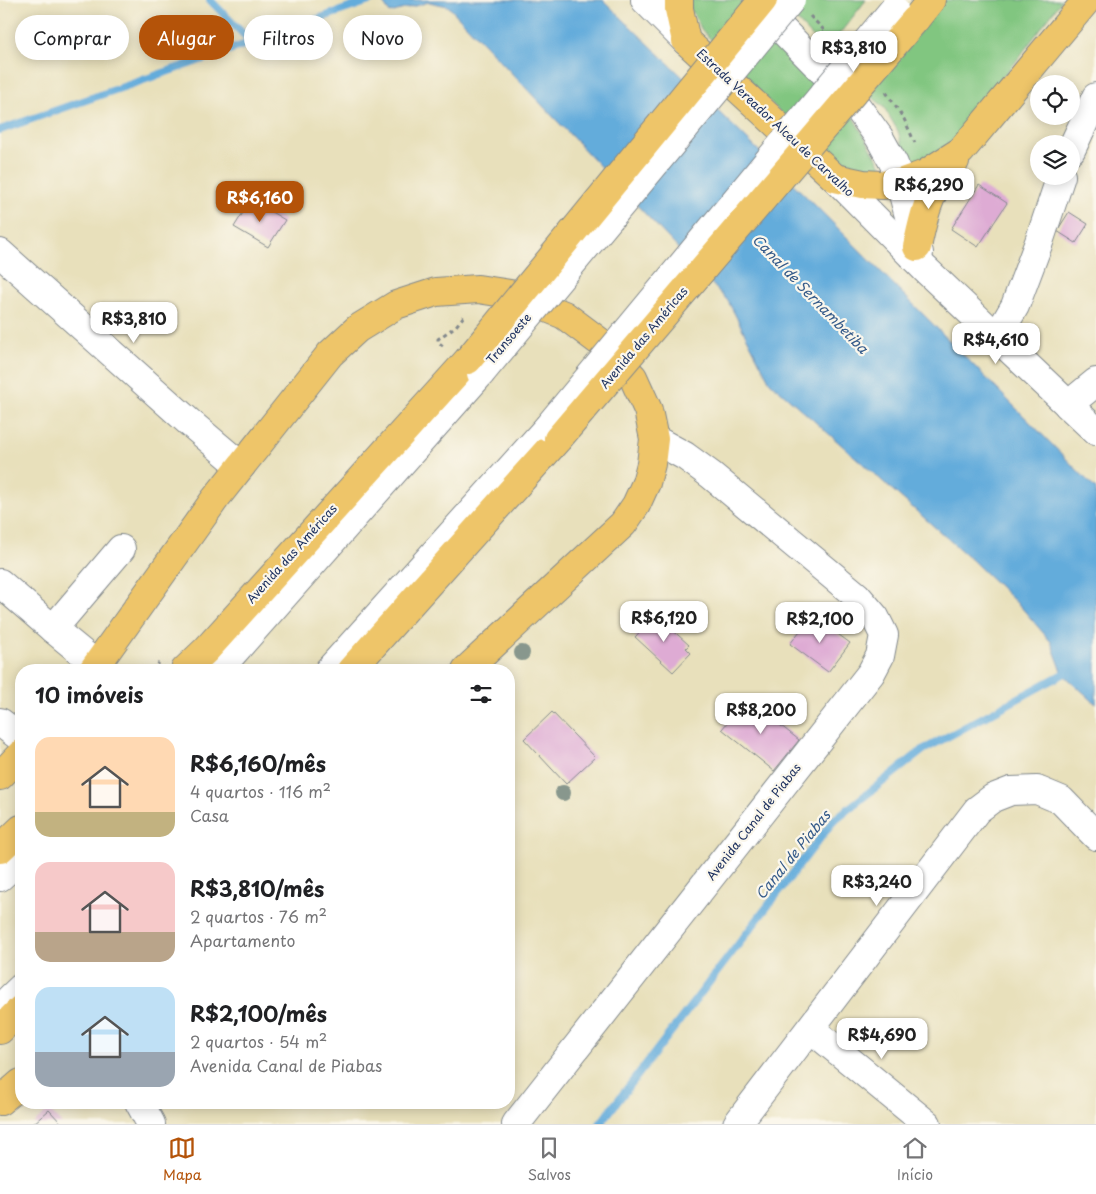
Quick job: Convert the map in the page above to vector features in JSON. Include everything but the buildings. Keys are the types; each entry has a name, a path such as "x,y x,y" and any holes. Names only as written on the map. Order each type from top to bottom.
{"main road":[{"path":"679,0 679,9 686,41"},
{"name":"Avenida das Américas","path":"192,664 475,367 763,0"},
{"path":"921,258 923,217 938,183 961,151 1087,0"},
{"name":"Avenida das Américas","path":"356,664 553,433 910,7"},
{"name":"Estrada Vereador Alceu de Carvalho","path":"686,41 835,178"},
{"path":"835,178 863,184 882,185 900,183 925,174 961,151"},
{"path":"97,664 216,499 330,354 357,329 396,304 436,292 478,289 516,295 564,315 600,342 632,377 648,410 654,439 652,464 646,483 636,505 623,524 472,664"},
{"path":"0,776 15,760"},
{"path":"0,849 15,835"},
{"path":"0,1030 15,1015"},
{"path":"0,1100 15,1088"}],"street":[{"name":"Estrada Vereador Alceu de Carvalho","path":"645,0 686,41"},
{"path":"752,0 855,104 879,137 894,164 921,258"},
{"name":"Transoeste","path":"223,664 475,367 791,0"},
{"path":"1078,135 1096,97"},
{"name":"Estrada Vereador Alceu de Carvalho","path":"835,178 921,258 997,337 1096,430"},
{"path":"997,337 1015,306 1058,185"},
{"path":"0,253 182,416 241,466"},
{"path":"1068,405 1096,382"},
{"path":"335,664 553,433"},
{"name":"Avenida Canal de Piabas","path":"516,1124 872,673 880,656 884,635 875,617 857,596 712,475 654,439"},
{"path":"53,629 121,550"},
{"path":"0,583 92,664"},
{"path":"0,722 15,733"},
{"path":"737,1124 977,810 993,798 1011,790 1037,790 1061,800 1096,836"},
{"path":"0,877 15,863"},
{"path":"0,1008 15,994"},
{"path":"811,1029 927,1124"},
{"path":"143,1109 151,1124"}],"path":[{"path":"443,346 438,342 438,338 456,326 480,297 482,290"}],"green space":[{"path":"689,0 739,0 850,112 885,172 866,171 831,161 770,102 702,30 690,8"},
{"path":"798,0 866,0 826,51 789,12"},
{"path":"940,0 1062,0 951,143 909,168 898,131 884,107 865,91"}],"water":[{"name":"Canal de Sernambetiba","path":"381,0 603,0 817,207 1096,489 1096,704 1063,674 1051,642 1021,607 972,560 770,382 728,301 448,6 429,2 390,13"}],"waterway":[{"path":"210,0 244,35"},
{"path":"0,130 372,0"},
{"name":"Canal de Piabas","path":"600,1124 834,820 923,750 1071,670"}]}
